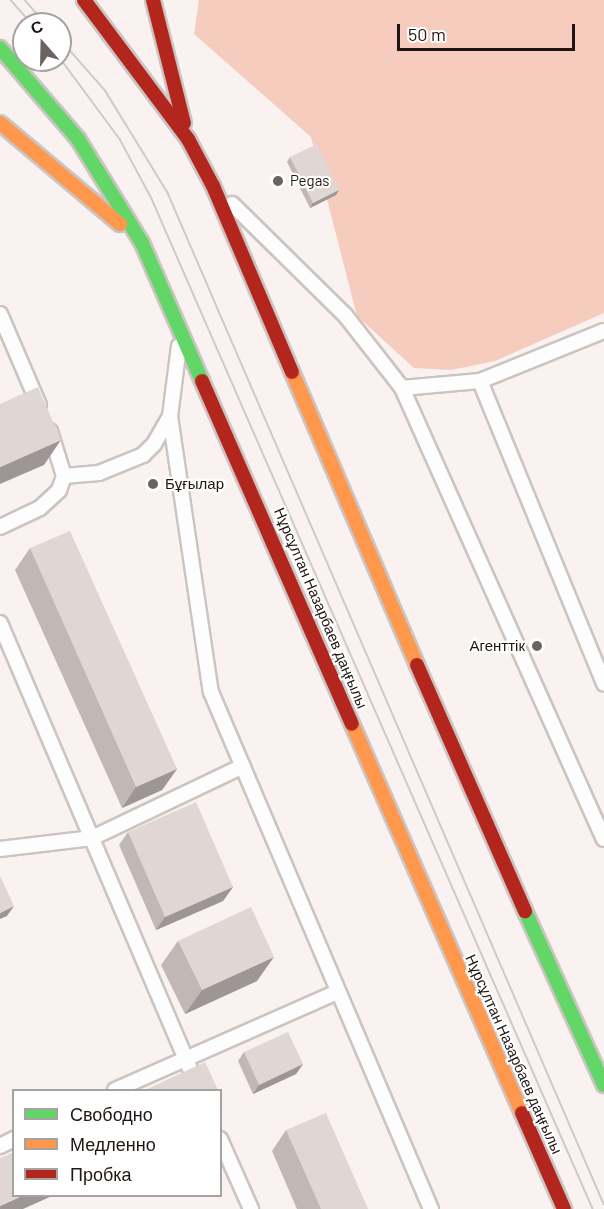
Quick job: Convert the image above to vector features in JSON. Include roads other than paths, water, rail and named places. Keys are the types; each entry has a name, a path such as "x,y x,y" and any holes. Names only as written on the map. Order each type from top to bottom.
{"main road":[{"path":"84,0 188,139 213,186 465,779 604,1086"},
{"path":"153,0 188,139"},
{"name":"Нұрсұлтан Назарбаев даңғылы","path":"0,48 78,139 142,243 181,326 564,1209"},
{"path":"0,123 142,243"}],"lane":[{"path":"0,133 16,136"},
{"path":"213,186 345,315 402,388 604,837"},
{"path":"0,314 54,439 64,476 59,490 40,508 0,526"},
{"path":"181,326 170,416 211,692 431,1209"},
{"path":"402,388 480,381 604,331"},
{"path":"480,381 604,684"},
{"path":"64,476 99,473 143,455 154,444 170,416"},
{"path":"0,623 199,1089"},
{"path":"0,849 92,838 243,766"},
{"path":"117,1089 185,1057 337,992"},
{"path":"222,1144 251,1209"}],"tram line":[{"path":"11,0 22,12"},
{"path":"25,0 36,12"},
{"path":"72,53 105,90 168,193 604,1204"},
{"path":"70,72 120,139 152,199 593,1209"}],"place":[{"name":"Pegas","path":"278,181"},
{"name":"Бұғылар","path":"153,484"},
{"name":"Агенттік","path":"537,646"}]}
